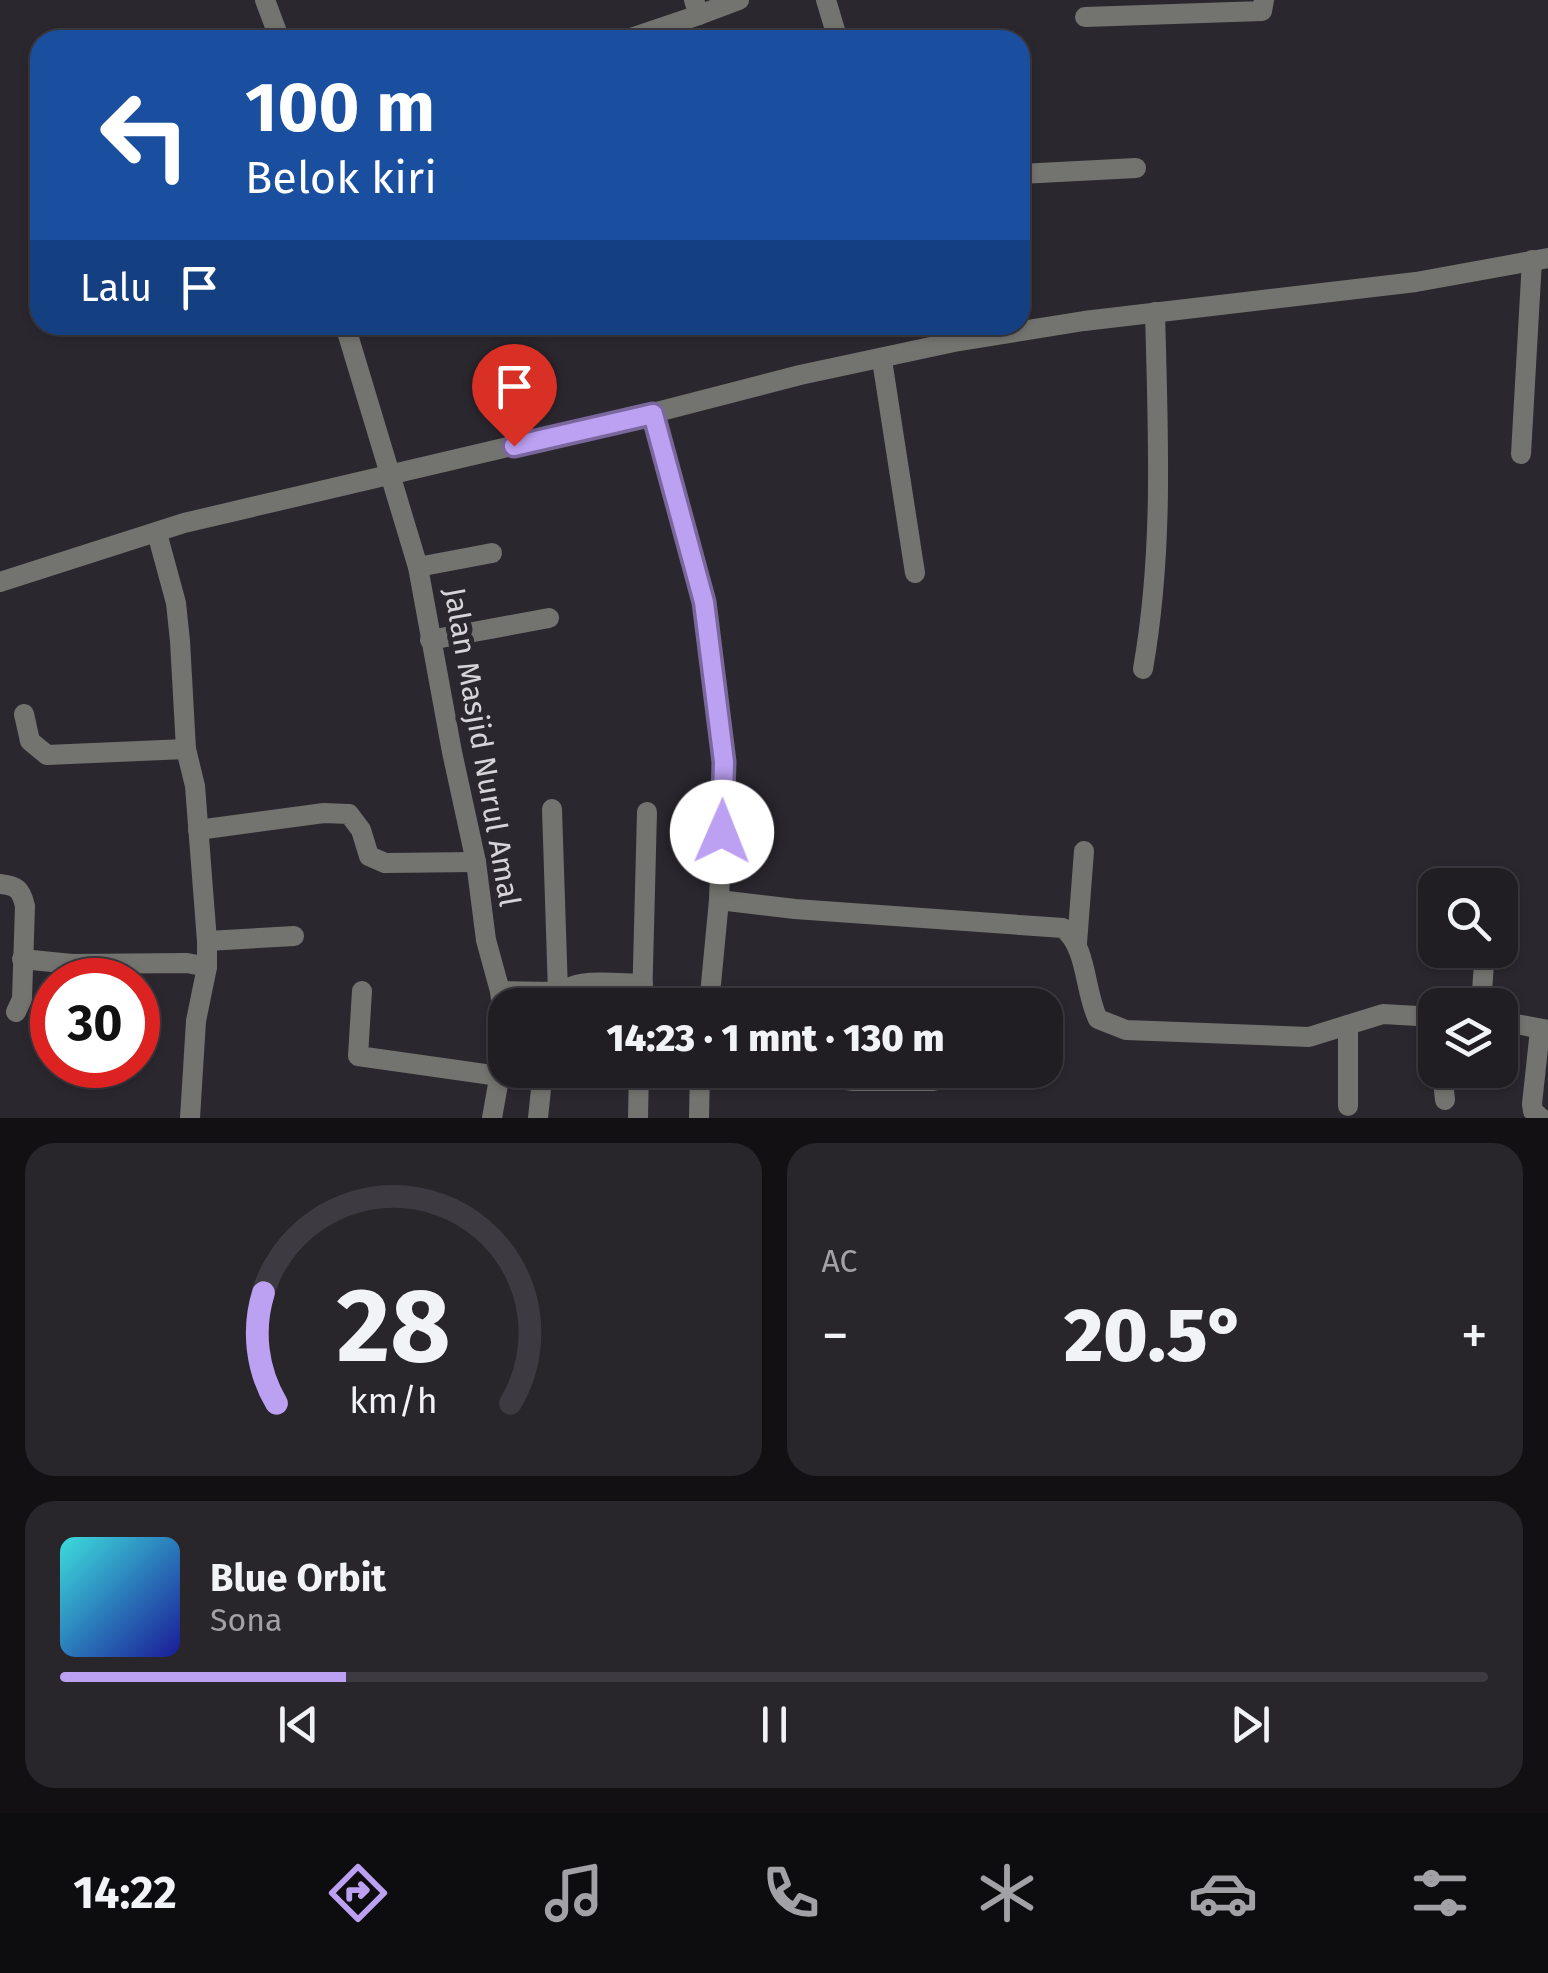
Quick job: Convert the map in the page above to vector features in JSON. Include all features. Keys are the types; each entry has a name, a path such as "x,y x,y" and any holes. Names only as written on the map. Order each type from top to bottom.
{"street":[{"path":"276,30 266,4 290,0"},
{"path":"647,30 696,8 739,0"},
{"path":"826,0 835,30"},
{"path":"1085,17 1129,8 1262,11 1264,0"},
{"path":"1030,173 1136,168"},
{"path":"1030,326 1257,303 1416,282 1540,259 1521,454"},
{"path":"1143,669 1159,545 1155,312"},
{"name":"Jalan Masjid Nurul Amal","path":"347,335 388,474 411,535 476,862 486,940 499,988"},
{"path":"0,582 184,523 653,414 800,375 882,360 950,335"},
{"path":"882,360 914,573"},
{"path":"653,414 704,602 724,762 711,988"},
{"path":"158,533 176,603 186,749 195,786 207,941 207,967 196,1021 190,1118"},
{"path":"418,567 492,553"},
{"path":"430,640 549,618"},
{"path":"24,714 30,741 47,754 186,749"},
{"path":"552,809 555,988"},
{"path":"198,830 324,812 349,814 361,830 369,856 385,863 476,862"},
{"path":"642,988 647,812"},
{"path":"1084,851 1076,942 1098,1019 1126,1030 1309,1037 1383,1014 1418,1016"},
{"path":"0,884 16,886 21,891 25,926 22,998 16,1012"},
{"path":"719,900 1063,928 1076,942"},
{"path":"207,941 294,936"},
{"path":"22,958 72,964 187,963 207,967"},
{"path":"566,988 571,984 597,988"},
{"path":"362,991 358,1056 488,1075"},
{"path":"1348,1025 1348,1106"},
{"path":"1518,1025 1544,1030 1532,1111 1541,1118"},
{"path":"492,1118 496,1088"},
{"path":"538,1118 541,1088"},
{"path":"638,1118 639,1088"},
{"path":"699,1118 700,1088"},
{"path":"1443,1088 1444,1100"}],"route":[{"path":"514,446 653,414 704,602 724,762 722,832"}]}
